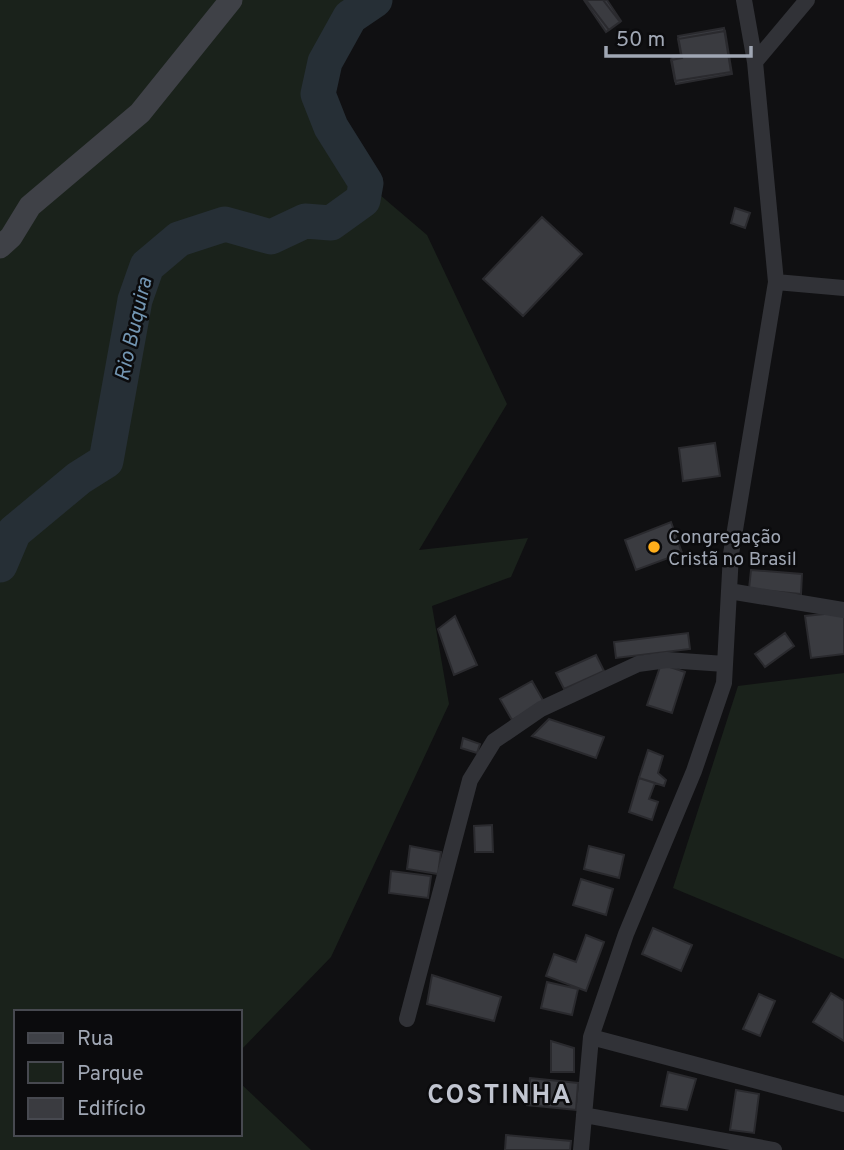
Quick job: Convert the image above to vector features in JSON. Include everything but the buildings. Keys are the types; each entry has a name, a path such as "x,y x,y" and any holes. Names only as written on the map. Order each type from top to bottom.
{"main road":[{"path":"0,247 11,237 30,206 140,113 231,0"}],"street":[{"path":"580,1150 591,1037 626,934 694,771 724,683 732,554 776,282 755,62 744,0"},
{"path":"755,62 807,0"},
{"path":"776,282 844,288"},
{"path":"729,591 844,610"},
{"path":"407,1019 470,780 494,740 541,709 638,664 667,660 725,664"},
{"path":"591,1037 844,1104"},
{"path":"584,1115 774,1150"}],"green space":[{"path":"0,0 374,0 350,17 323,106 366,183 427,235 507,404 419,550 528,538 511,577 432,606 449,704 331,957 242,1049 242,1010 14,1010 14,1136 242,1136 242,1085 311,1150 0,1150"},
{"path":"844,673 844,959 673,888 738,686"}],"waterway":[{"name":"Rio Buquira","path":"0,565 14,532 79,478 106,461 135,300 147,266 179,239 225,224 271,237 305,221 331,223 363,200 366,183 331,127 318,94 325,62 350,17 375,0"}],"place":[{"name":"Congregação Cristã no Brasil","path":"654,547"}],"district":[{"name":"COSTINHA","path":"500,1094"}]}
